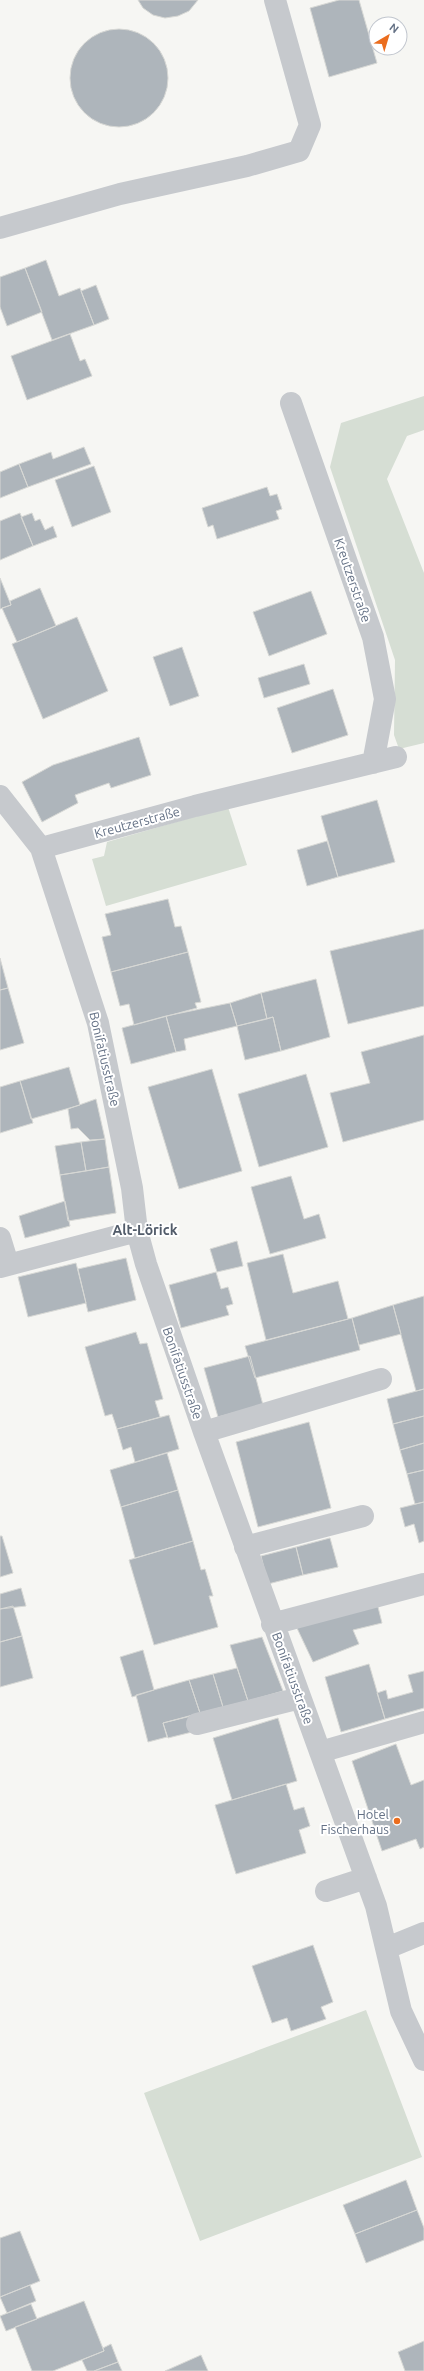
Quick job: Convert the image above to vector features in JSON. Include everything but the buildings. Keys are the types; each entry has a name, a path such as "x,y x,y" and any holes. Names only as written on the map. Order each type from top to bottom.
{"street":[{"path":"0,228 120,194 247,166 299,151 310,125 274,0"},
{"name":"Kreutzerstraße","path":"291,403 373,637 385,699 373,763"},
{"name":"Kreutzerstraße","path":"41,848 195,806 396,757"},
{"name":"Bonifatiusstraße","path":"0,796 41,848 98,1024 132,1188 137,1231 146,1264 272,1624 376,1906 401,2011 424,2060"},
{"path":"0,1238 4,1266 137,1231"},
{"path":"204,1432 381,1379"},
{"path":"245,1547 363,1516"},
{"path":"272,1624 424,1584"},
{"path":"197,1724 300,1698"},
{"path":"320,1752 424,1722"},
{"path":"326,1890 366,1878"},
{"path":"387,1948 424,1933"}],"shaded area":[{"path":"424,396 424,430 407,436 387,479 424,573 424,743 399,749 394,735 395,660 330,467 341,423"},
{"path":"228,807 247,865 106,906 92,859 104,856 107,842"},
{"path":"366,2010 422,2157 200,2241 144,2093"}],"place":[{"name":"Hotel Fischerhaus","path":"397,1821"}],"district":[{"name":"Alt-Lörick","path":"145,1230"}]}
